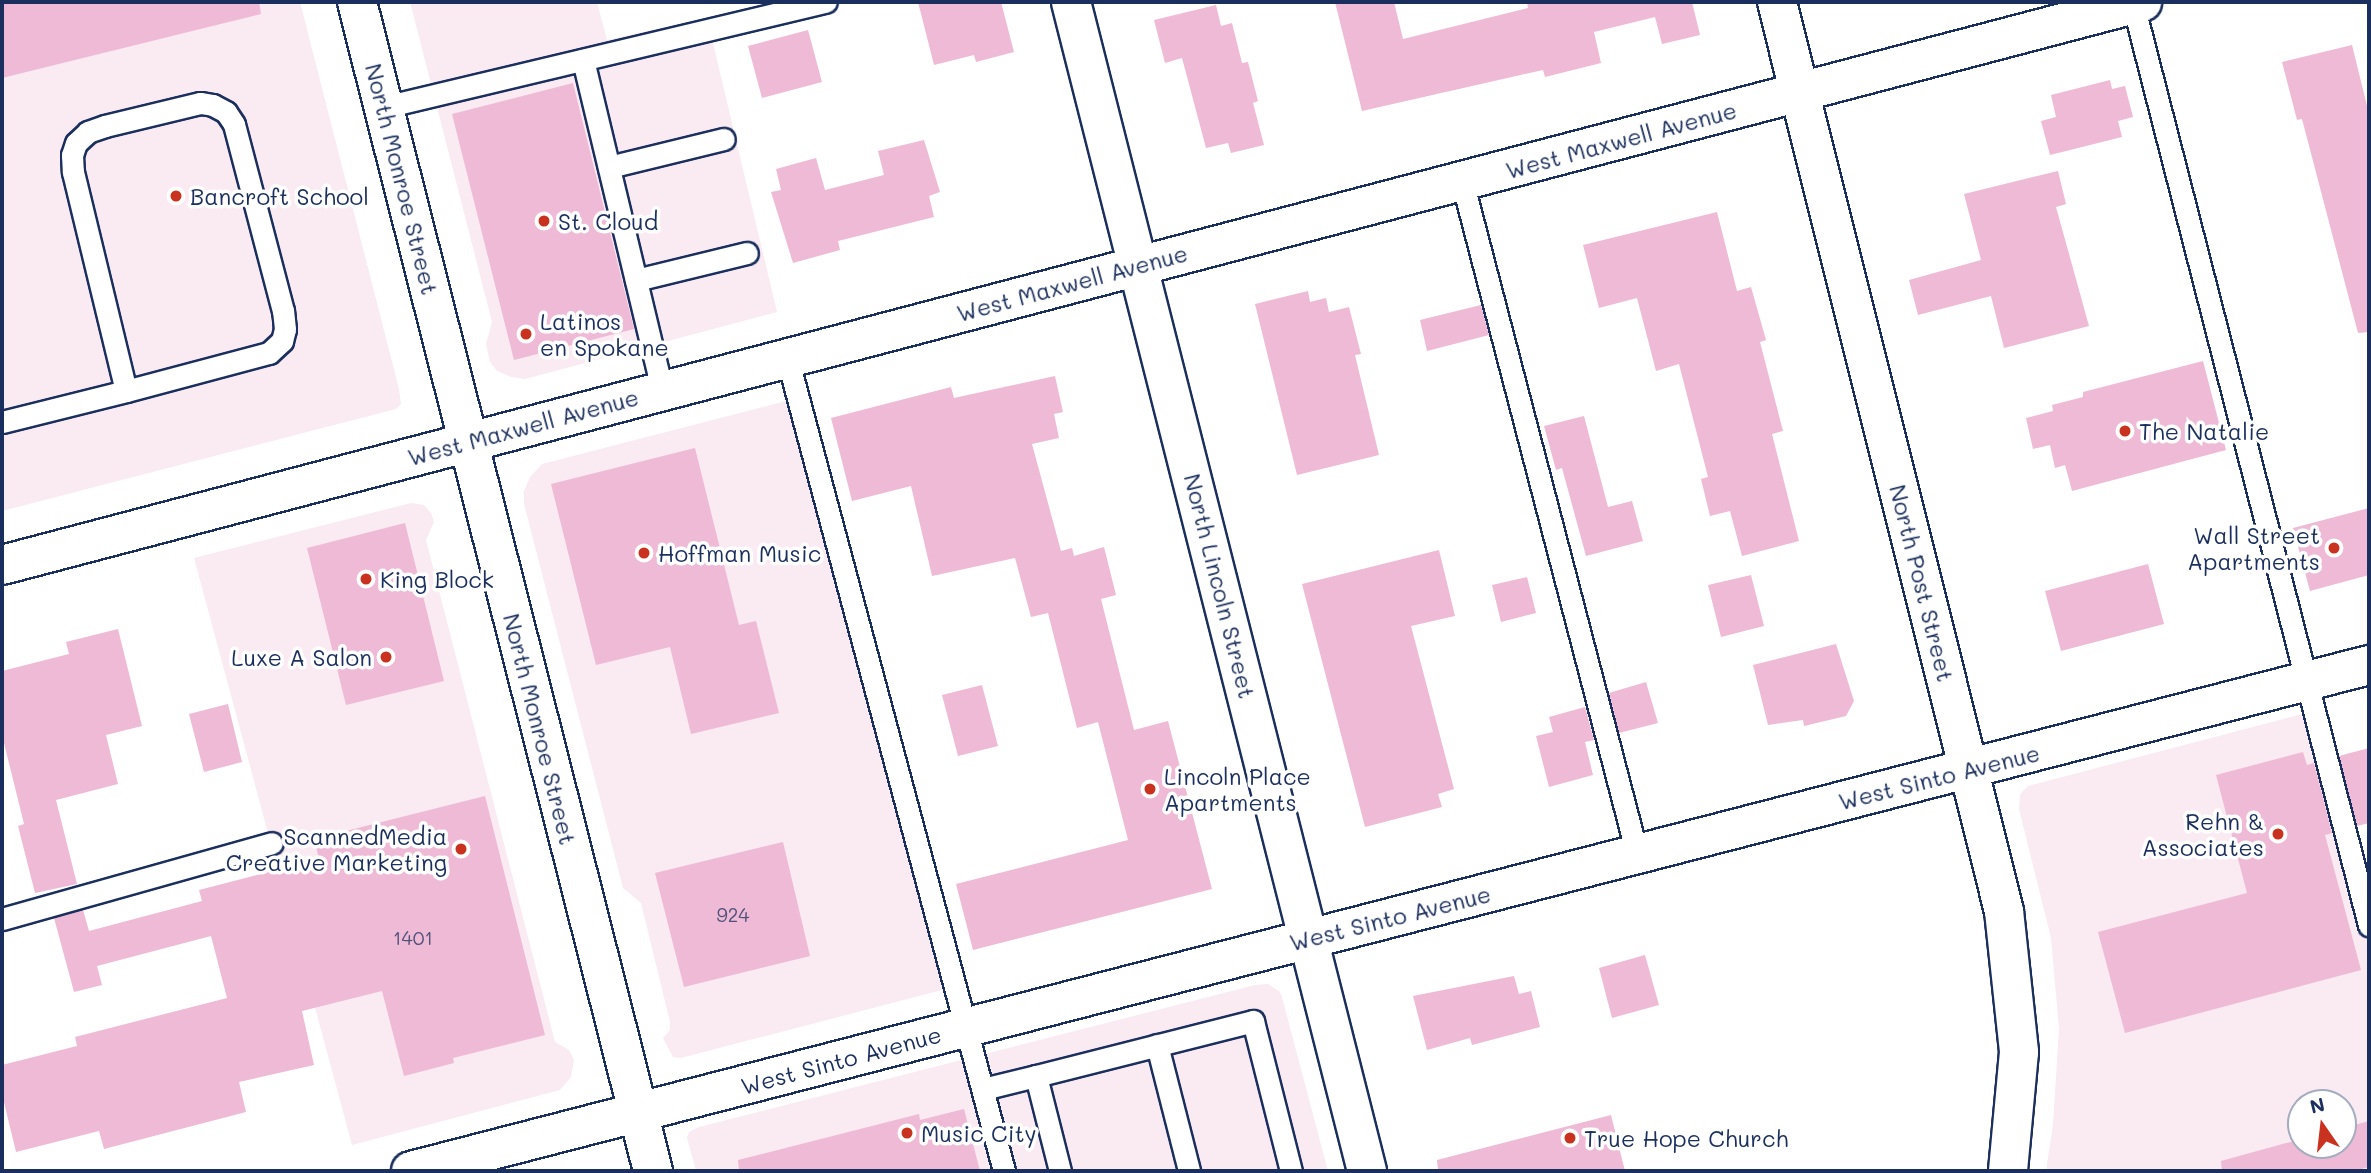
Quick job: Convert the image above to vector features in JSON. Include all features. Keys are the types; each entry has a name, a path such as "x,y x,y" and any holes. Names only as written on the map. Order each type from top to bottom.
{"street":[{"name":"North Monroe Street","path":"357,2 466,442 653,1171"},
{"name":"North Lincoln Street","path":"1070,2 1310,938 1367,1171"},
{"name":"North Post Street","path":"1777,2 2004,911 2019,1052 2008,1171"},
{"name":"West Maxwell Avenue","path":"2,565 2138,3"},
{"name":"West Sinto Avenue","path":"411,1171 2369,665"}],"lane":[{"path":"384,107 826,2"},
{"path":"2138,3 2369,925"},
{"path":"583,60 662,390"},
{"path":"2,422 126,391 269,353 282,341 285,329 283,311 234,124 226,112 212,105 200,103 88,132 76,143 72,155 72,172 126,391"},
{"path":"609,167 724,139"},
{"path":"1462,181 1637,854"},
{"path":"636,280 747,253"},
{"path":"787,358 1004,1171"},
{"path":"2,919 272,843"},
{"path":"983,1089 1253,1021 1291,1171"},
{"path":"1157,1045 1189,1171"},
{"path":"1035,1076 1060,1171"}],"shaded area":[{"name":"Bancroft School","path":"2,2 300,2 399,389 401,404 396,409 2,511"},
{"path":"410,2 597,2 607,40 707,18 777,312 525,379 497,371 490,362 486,344 492,322"},
{"path":"809,395 965,984 681,1058 673,1057 663,1038 670,1030 670,1022 641,903 623,888 524,504 524,491 530,477 542,464"},
{"path":"411,503 424,505 434,522 426,540 555,1042 569,1050 574,1060 571,1077 560,1090 352,1145 194,558"},
{"path":"2321,709 2369,896 2369,1171 2046,1171 2053,1124 2059,1029 2051,938 2019,809 2020,794 2028,786"},
{"path":"1268,984 1280,992 1283,1001 1328,1171 696,1171 687,1138 689,1132 699,1127 1255,985"}],"building":[{"path":"2,2 259,2 261,14 2,78"},
{"path":"918,2 1001,2 1014,52 976,62 974,55 934,65"},
{"path":"1335,2 1394,2 1403,39 1528,8 1527,2 1692,2 1700,35 1662,44 1655,17 1594,32 1601,63 1545,77 1543,70 1362,111"},
{"path":"1216,5 1221,26 1232,23 1242,63 1248,62 1258,101 1253,103 1264,145 1231,153 1228,143 1206,148 1182,58 1165,63 1154,20"},
{"path":"808,30 822,82 762,98 748,46"},
{"path":"2352,45 2369,114 2369,332 2358,333 2302,119 2297,120 2282,62"},
{"path":"2110,80 2112,89 2125,86 2133,117 2118,121 2122,137 2050,155 2041,121 2056,117 2051,95"},
{"name":"St. Cloud","path":"573,83 634,329 514,360 452,114"},
{"path":"924,140 940,192 929,196 934,217 838,241 840,250 793,263 771,192 781,190 776,169 816,158 825,190 884,175 878,151"},
{"path":"2058,171 2066,204 2056,207 2089,326 2004,348 1991,296 1918,315 1909,280 1981,260 1964,194"},
{"path":"1717,212 1737,291 1751,287 1766,340 1760,342 1783,431 1772,434 1799,541 1742,556 1730,511 1710,516 1701,479 1708,477 1679,364 1656,371 1637,298 1599,308 1583,245"},
{"path":"1308,291 1310,302 1326,298 1329,312 1349,307 1361,354 1355,355 1379,455 1297,475 1255,304"},
{"path":"1481,305 1489,335 1427,351 1420,320"},
{"name":"The Natalie","path":"2203,361 2226,450 2072,491 2065,465 2055,468 2050,445 2033,449 2026,418 2053,411 2052,405 2083,397 2083,392"},
{"path":"1055,376 1063,412 1054,414 1059,438 1032,444 1061,551 1072,548 1074,556 1104,547 1116,595 1101,599 1134,730 1168,721 1212,889 973,950 956,884 1128,840 1098,722 1077,728 1048,613 1031,617 1015,558 932,576 911,486 852,501 831,418 951,387 954,398"},
{"path":"1584,416 1608,507 1632,501 1643,541 1586,556 1562,468 1556,470 1544,426"},
{"name":"Hoffman Music","path":"695,448 739,625 756,621 779,713 691,734 670,647 596,665 551,484"},
{"name":"Wall Street Apartments","path":"2369,508 2369,575 2310,591 2293,528"},
{"path":"405,523 444,681 346,705 307,548"},
{"path":"1439,550 1455,616 1411,626 1454,789 1438,794 1442,807 1365,827 1302,584"},
{"path":"2148,564 2164,624 2061,651 2045,591"},
{"path":"1751,575 1764,626 1721,637 1708,585"},
{"path":"1527,577 1536,613 1501,622 1492,585"},
{"path":"118,629 142,726 106,735 118,784 56,800 77,884 35,893 18,826 24,824 2,735 2,671 69,654 66,642"},
{"path":"1836,644 1854,701 1846,716 1804,726 1803,720 1768,725 1753,665"},
{"path":"1646,682 1658,723 1619,733 1609,693"},
{"path":"982,685 998,746 958,756 942,695"},
{"path":"228,704 242,762 204,772 189,714"},
{"path":"1585,707 1594,740 1585,742 1593,775 1549,787 1536,736 1553,732 1549,717"},
{"path":"2369,748 2369,823 2357,826 2339,756"},
{"name":"Rehn & Associates","path":"2303,752 2307,765 2314,763 2332,833 2325,835 2361,970 2125,1033 2098,932 2247,893 2216,775"},
{"path":"485,796 545,1035 453,1058 454,1063 404,1076 382,991 302,1011 314,1065 239,1082 246,1112 104,1149 99,1131 16,1152 2,1094 2,1065 77,1046 75,1037 227,998 211,936 97,966 102,985 74,992 54,918 83,910 89,931 202,901 199,890 319,859 314,839"},
{"path":"783,842 810,956 684,987 655,873"},
{"path":"1645,955 1659,1005 1612,1018 1599,968"},
{"path":"1514,976 1519,994 1531,991 1540,1027 1472,1045 1470,1038 1427,1050 1413,996"},
{"name":"Music City","path":"964,1109 980,1171 739,1171 738,1160 919,1114 920,1120"},
{"name":"True Hope Church","path":"1611,1115 1625,1171 1438,1171 1437,1160"},
{"path":"2369,1121 2369,1167 2353,1171 2222,1171 2221,1161 2287,1143 2287,1159 2357,1159 2357,1124"}],"place":[{"name":"Bancroft School","path":"176,196"},
{"name":"St. Cloud","path":"544,221"},
{"name":"Latinos en Spokane","path":"526,334"},
{"name":"The Natalie","path":"2125,431"},
{"name":"Wall Street Apartments","path":"2334,548"},
{"name":"Hoffman Music","path":"644,553"},
{"name":"King Block","path":"366,579"},
{"name":"Luxe A Salon","path":"386,657"},
{"name":"Lincoln Place Apartments","path":"1150,789"},
{"name":"Rehn & Associates","path":"2278,834"},
{"name":"ScannedMedia Creative Marketing","path":"461,849"},
{"name":"Music City","path":"907,1133"},
{"name":"True Hope Church","path":"1570,1138"}]}
